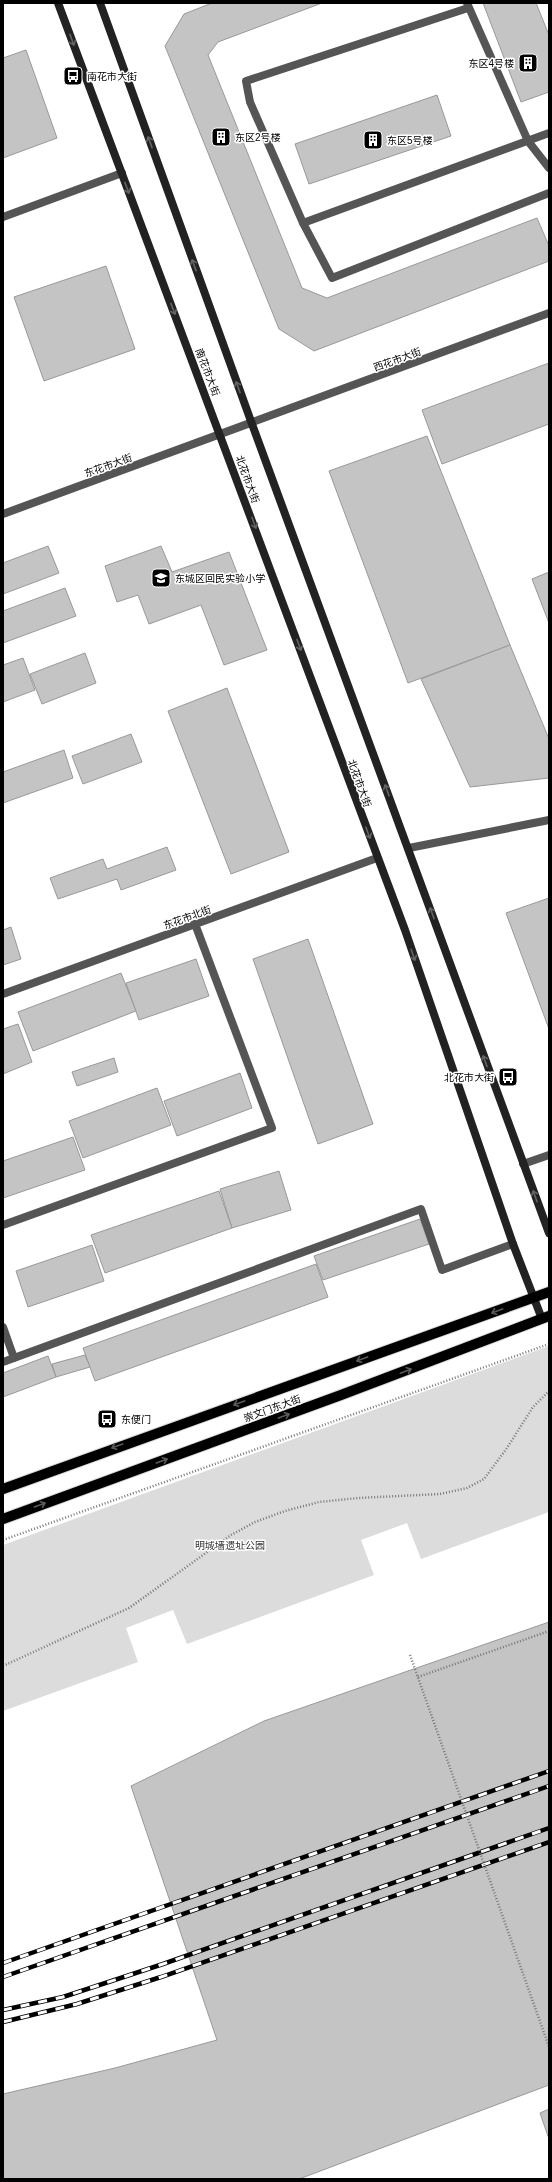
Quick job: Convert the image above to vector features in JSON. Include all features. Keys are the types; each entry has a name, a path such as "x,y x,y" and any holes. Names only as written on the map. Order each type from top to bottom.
{"main road":[{"name":"南花市大街","path":"58,3 221,434"},
{"path":"100,3 252,424 549,1233"},
{"name":"北花市大街","path":"221,434 377,858 405,930 513,1244 534,1298 546,1317"},
{"name":"崇文门东大街","path":"3,1488 549,1292"},
{"name":"崇文门东大街","path":"3,1519 341,1395 546,1317"}],"street":[{"path":"549,168 528,141 468,5 246,81 250,102 303,223 332,278 549,193"},
{"path":"303,223 549,134"},
{"path":"3,217 122,174"},
{"name":"西花市大街","path":"221,434 252,424 549,313"},
{"name":"东花市大街","path":"3,514 221,434"},
{"path":"408,848 549,820"},
{"name":"东花市北街","path":"3,994 377,858"},
{"path":"3,1226 272,1128 194,924"},
{"path":"523,1164 549,1155"},
{"path":"3,1362 421,1209 442,1270 513,1244"},
{"path":"3,1327 14,1358"}],"path":[{"path":"3,1540 549,1344"},
{"path":"3,1666 129,1608 231,1535 255,1522 285,1511 319,1502 358,1498 440,1494 467,1488 484,1479 507,1448 533,1407 549,1391"},
{"path":"418,1677 549,1631"},
{"path":"410,1655 549,2047"}],"green space":[{"name":"明城墙遗址公园","path":"549,1346 549,1512 421,1559 407,1523 361,1540 374,1575 187,1644 173,1610 126,1628 138,1662 3,1711 3,1545"}],"building":[{"name":"东区2号楼","path":"212,3 322,3 218,42 208,55 302,288 327,298 537,218 549,246 549,261 314,351 279,329 165,46 184,14"},
{"name":"东区4号楼","path":"483,3 536,3 549,35 549,92 521,102"},
{"path":"26,50 57,138 3,158 3,58"},
{"name":"东区5号楼","path":"437,95 451,136 309,184 295,144"},
{"path":"106,266 135,349 44,381 14,297"},
{"path":"549,363 549,424 442,464 422,410"},
{"path":"427,436 510,645 408,683 329,471"},
{"path":"48,546 59,573 3,594 3,563"},
{"path":"161,546 172,572 229,552 267,650 224,665 201,605 149,624 138,595 117,602 105,566"},
{"path":"549,572 549,623 532,579"},
{"path":"65,588 76,616 3,643 3,611"},
{"path":"510,645 549,739 549,778 470,787 421,679"},
{"path":"85,653 96,683 42,704 30,674"},
{"path":"23,658 35,690 3,702 3,665"},
{"path":"227,688 289,852 231,874 168,711"},
{"path":"131,734 142,762 83,784 72,756"},
{"path":"64,750 73,778 3,803 3,772"},
{"path":"167,847 176,870 121,890 117,879 58,899 50,878 103,859 107,869"},
{"path":"549,898 549,1029 506,913"},
{"path":"11,927 21,959 3,965 3,930"},
{"path":"308,939 373,1124 318,1144 253,959"},
{"path":"196,959 209,996 139,1020 126,983"},
{"path":"121,973 136,1011 33,1051 18,1012"},
{"path":"18,1024 32,1062 3,1074 3,1029"},
{"path":"114,1058 118,1072 77,1086 72,1072"},
{"path":"240,1073 252,1108 177,1136 164,1101"},
{"path":"157,1088 171,1125 83,1158 69,1121"},
{"path":"73,1137 85,1170 3,1198 3,1161"},
{"path":"279,1171 291,1210 232,1228 220,1189"},
{"path":"219,1191 232,1228 105,1273 91,1235"},
{"path":"420,1219 429,1244 323,1280 314,1256"},
{"path":"92,1245 104,1281 28,1307 16,1271"},
{"path":"316,1264 328,1297 95,1381 83,1348"},
{"path":"85,1355 90,1367 56,1377 52,1364"},
{"path":"48,1356 56,1377 3,1397 3,1373"},
{"path":"549,1622 549,2085 299,2179 3,2179 3,2094 115,2068 217,2040 131,1786 264,1721"},
{"path":"549,2109 549,2139 540,2113"}],"railway":[{"path":"3,1963 549,1771"},
{"path":"3,1977 549,1786"},
{"path":"3,2010 63,1997 163,1964 549,1828"},
{"path":"3,2022 77,2004 161,1977 549,1842"}],"place":[{"name":"东区4号楼","path":"528,63"},
{"name":"南花市大街","path":"73,76"},
{"name":"东区2号楼","path":"221,137"},
{"name":"东区5号楼","path":"373,140"},
{"name":"东城区回民实验小学","path":"161,578"},
{"name":"北花市大街","path":"508,1077"},
{"name":"东便门","path":"107,1419"}]}
